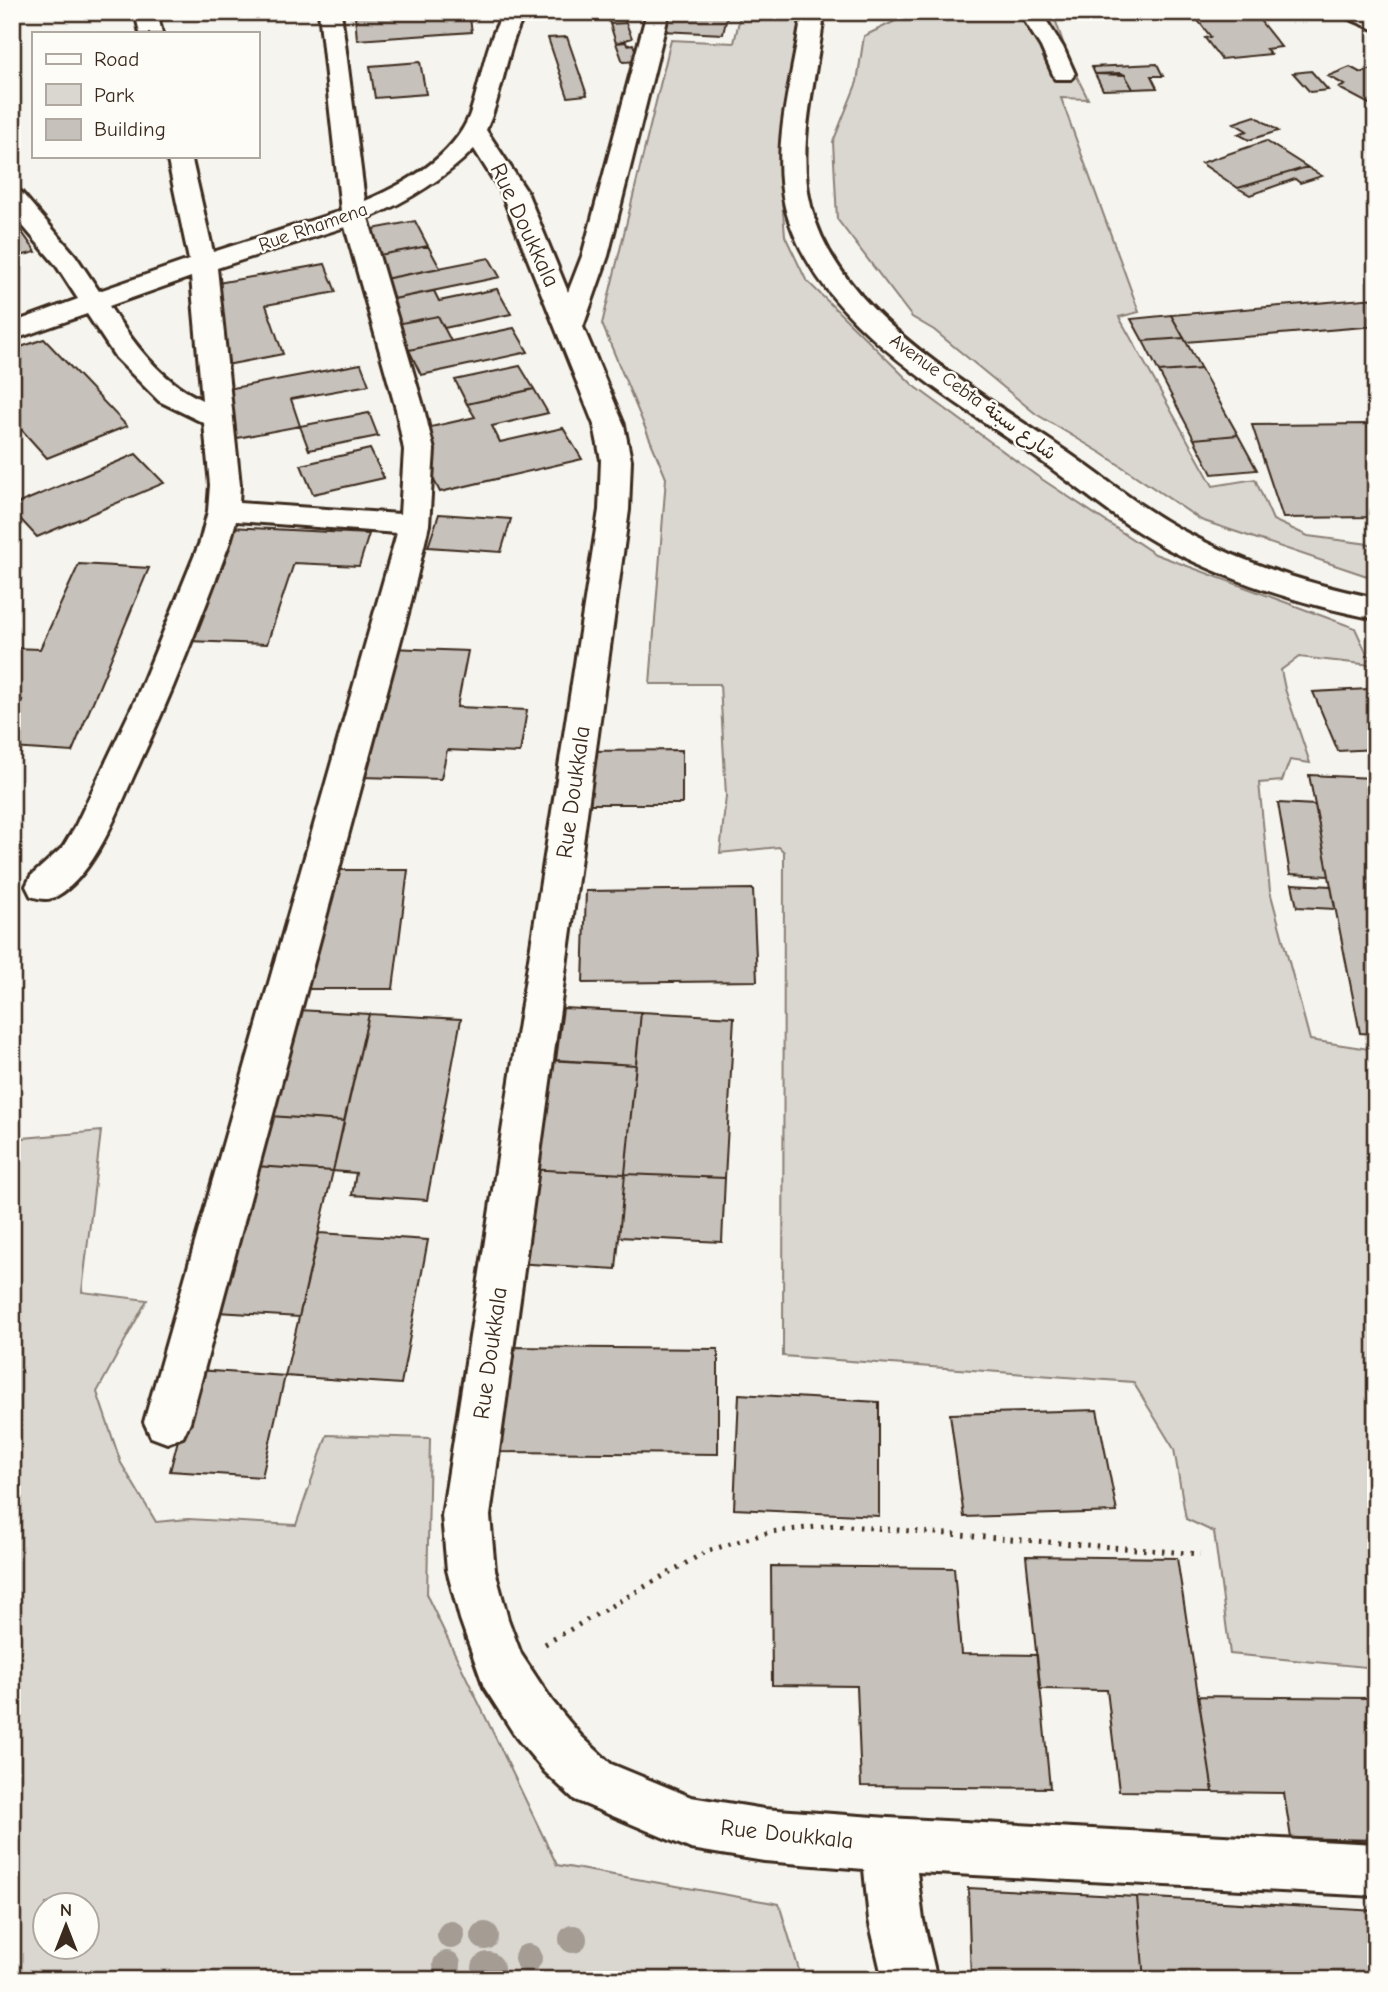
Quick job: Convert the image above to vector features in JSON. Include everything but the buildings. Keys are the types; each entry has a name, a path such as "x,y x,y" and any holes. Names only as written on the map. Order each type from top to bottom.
{"street":[{"path":"167,1422 394,606 414,525 418,495 417,441 354,215 330,12"},
{"path":"570,325 595,256 658,12"},
{"name":"Avenue Cebta شارع سبتة","path":"813,12 793,162 798,207 812,242 828,270 862,312 918,359 1107,495 1173,539 1206,556 1286,587 1326,600 1376,609"},
{"path":"1030,12 1052,47 1063,74"},
{"path":"1353,12 1376,23"},
{"path":"146,13 151,32"},
{"name":"Rue Rhamena","path":"12,332 203,264 354,215 386,200 434,171 462,147 475,131 506,18"},
{"name":"Rue Doukkala","path":"475,131 514,192 570,325 613,436 616,489 466,1516 471,1570 484,1619 502,1669 534,1719 593,1782 691,1823 764,1835 888,1844 1376,1870"},
{"path":"44,886 76,856 98,816 153,699 215,542 223,511 225,485 203,264 179,158"},
{"path":"12,197 66,261 126,352 163,390 218,419"},
{"path":"223,511 414,525"},
{"path":"888,1844 897,1920 910,1980"}],"path":[{"path":"502,1669 707,1551 782,1528 835,1525 1200,1555"}],"green space":[{"path":"741,12 802,12 782,116 781,187 785,236 806,280 913,385 1037,476 1155,554 1355,628 1372,665 1299,657 1281,670 1310,763 1290,760 1282,781 1259,783 1270,891 1310,1040 1376,1050 1376,1668 1230,1654 1214,1532 1186,1519 1174,1449 1133,1382 783,1356 784,852 779,847 720,853 726,796 720,684 650,684 666,478 602,324 671,40 734,43"},
{"path":"914,12 1162,12 1163,14 1055,19 1070,63 1088,99 1061,98 1139,312 1119,317 1213,486 1255,479 1273,520 1308,536 1376,545 1376,579 1201,520 1103,454 1036,414 934,330 912,317 837,219 833,142 857,82 864,36"},
{"path":"101,1131 82,1292 147,1300 97,1392 121,1463 156,1522 188,1519 296,1525 327,1435 430,1438 427,1596 557,1865 779,1904 802,1980 12,1980 12,1139"}]}
